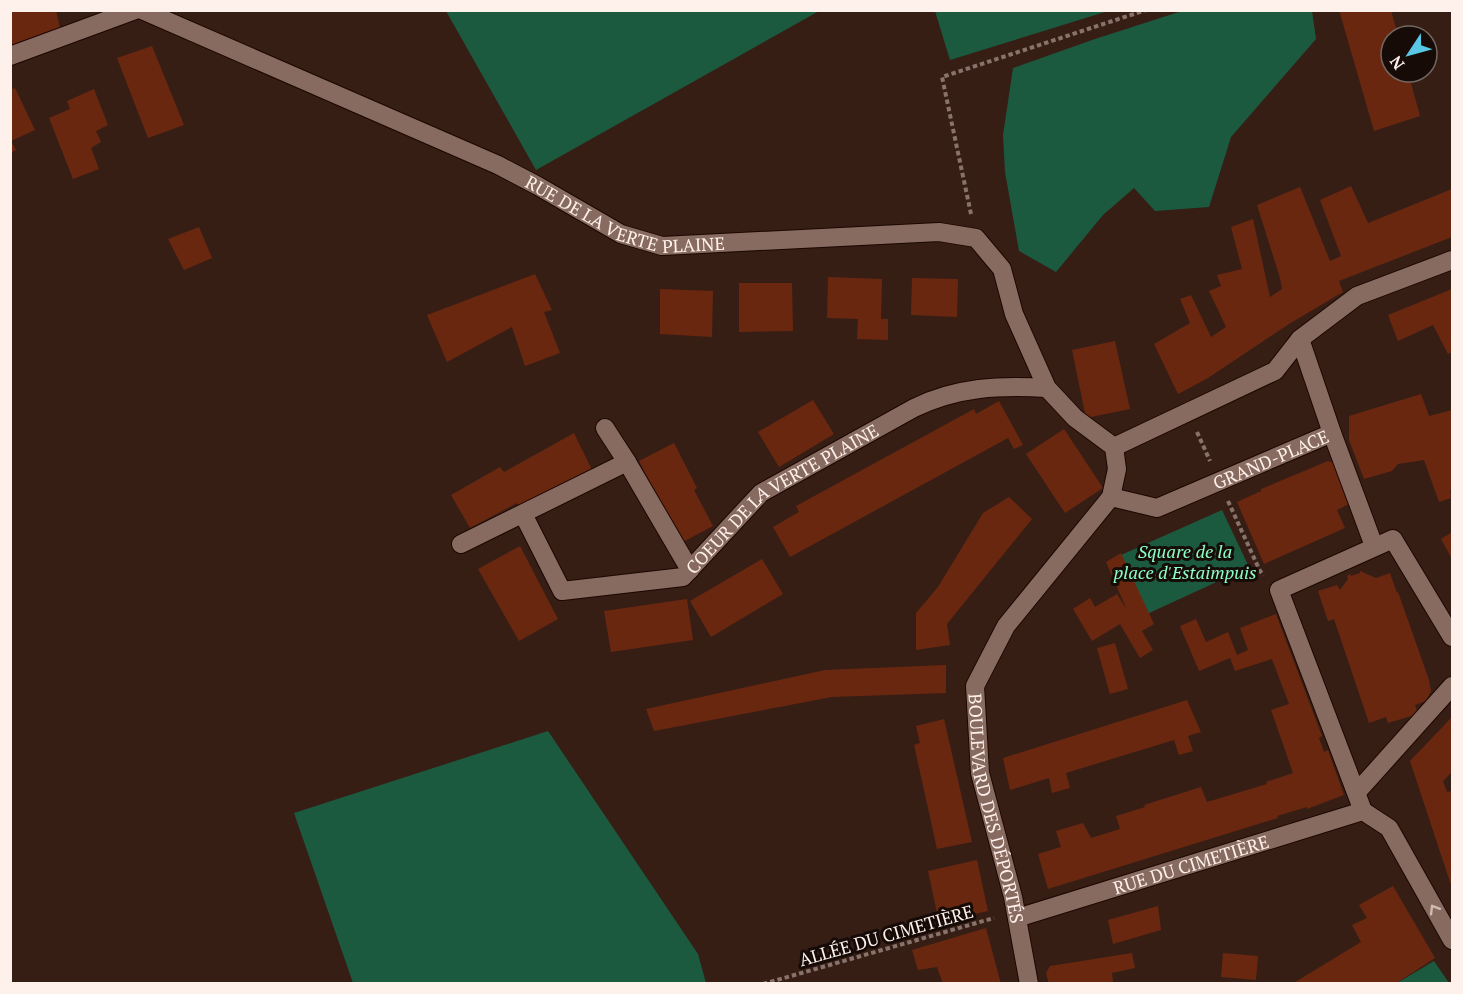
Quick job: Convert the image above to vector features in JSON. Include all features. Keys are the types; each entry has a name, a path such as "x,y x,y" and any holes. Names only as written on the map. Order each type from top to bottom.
{"street":[{"path":"10,56 135,10"},
{"name":"RUE DE LA VERTE PLAINE","path":"142,10 498,165 621,234 662,246 939,232 976,238"},
{"path":"976,238 1002,269 1014,314 1047,388 1075,418 1114,447 1117,469 1111,497"},
{"path":"1114,447 1275,371 1300,339 1357,296 1452,260"},
{"name":"GRAND-PLACE","path":"1111,497 1157,508 1332,433 1300,339"},
{"name":"COEUR DE LA VERTE PLAINE","path":"523,514 561,591 683,577 761,494 931,399 984,387 1047,388"},
{"path":"605,428 690,570"},
{"path":"1332,433 1374,546"},
{"path":"461,544 627,462"},
{"name":"BOULEVARD DES DÉPORTÉS","path":"1029,984 1016,915 980,773 975,686 1006,626 1111,497"},
{"path":"1452,637 1393,539 1279,590 1363,811 1389,828 1452,940"},
{"path":"1357,792 1452,686"},
{"name":"RUE DU CIMETIÈRE","path":"1016,915 1363,811"}],"path":[{"path":"976,238 942,76 1146,10"},
{"name":"ALLÉE DU CIMETIÈRE","path":"764,984 1016,915"}],"green space":[{"path":"935,10 1108,11 950,60"},
{"path":"1185,10 1312,11 1316,39 1231,137 1209,207 1155,211 1134,188 1103,215 1056,272 1019,251 1005,172 1003,135 1013,68"},
{"path":"446,11 819,11 536,170"},
{"name":"Square de la place d'Estaimpuis","path":"1222,510 1249,567 1147,614 1121,555"},
{"path":"548,731 698,954 706,983 353,983 294,813"},
{"path":"1434,961 1449,983 1397,983"}],"building":[{"path":"10,10 56,10 60,28 10,47"},
{"path":"1339,10 1391,10 1395,24 1379,24 1379,84 1411,84 1420,116 1374,131"},
{"path":"152,46 184,125 148,138 117,58"},
{"path":"15,88 35,130 11,141 16,150 10,153 10,90"},
{"path":"94,89 108,125 96,131 101,142 91,148 99,169 73,179 49,118 70,109 67,101"},
{"path":"1351,186 1368,223 1452,189 1452,237 1339,281 1343,292 1289,324 1208,378 1178,394 1154,344 1190,323 1180,299 1191,295 1211,337 1226,327 1209,291 1221,286 1217,275 1242,269 1231,227 1253,219 1270,297 1282,289 1257,205 1300,187 1330,261 1341,256 1320,200"},
{"path":"199,227 212,258 184,270 168,239"},
{"path":"535,274 552,310 544,312 560,353 525,366 512,327 447,362 427,315"},
{"path":"828,277 882,279 881,319 888,319 888,340 857,339 858,319 827,318"},
{"path":"912,278 958,279 957,317 911,315"},
{"path":"739,283 792,283 793,331 739,332"},
{"path":"660,289 713,291 712,337 660,334"},
{"path":"1452,289 1452,352 1448,354 1433,325 1398,341 1388,315"},
{"path":"1115,341 1130,409 1086,418 1072,350"},
{"path":"1421,394 1429,416 1452,410 1451,498 1439,502 1424,460 1398,464 1392,471 1364,479 1349,440 1349,416"},
{"path":"813,400 834,434 779,467 758,432"},
{"path":"999,401 1023,445 1014,449 1008,438 790,557 773,527 799,512 796,506 974,409 976,414"},
{"path":"1064,429 1103,488 1065,513 1026,454"},
{"path":"574,433 592,470 521,508 517,503 470,528 451,495 500,467 504,472"},
{"path":"674,443 697,488 694,490 713,526 681,543 639,461"},
{"path":"1328,461 1337,464 1353,502 1337,510 1345,528 1264,564 1237,502 1261,489"},
{"path":"1009,497 1032,519 947,624 950,645 916,650 916,613 938,587 983,513"},
{"path":"1452,532 1452,559 1441,539"},
{"path":"520,546 558,619 519,641 478,569"},
{"path":"1121,553 1154,624 1142,631 1153,650 1140,658 1120,624 1092,641 1073,609 1090,598 1095,607 1117,594 1127,610 1106,562"},
{"path":"762,559 783,594 711,637 690,601"},
{"path":"1360,571 1376,578 1390,573 1429,680 1431,691 1426,701 1415,705 1418,714 1388,723 1386,717 1369,723 1334,619 1328,621 1318,591 1337,585 1340,590 1348,579 1347,576 1360,573"},
{"path":"687,599 693,640 611,652 604,611"},
{"path":"1276,614 1322,736 1319,738 1324,752 1328,750 1344,795 1307,809 1307,807 1277,816 1278,818 1048,889 1038,854 1061,847 1056,831 1083,823 1091,838 1120,829 1116,816 1145,807 1144,805 1201,787 1207,802 1267,784 1266,782 1293,773 1271,710 1289,704 1272,659 1235,671 1230,658 1199,671 1180,626 1196,619 1206,642 1228,632 1237,655 1248,650 1240,628"},
{"path":"1115,643 1128,689 1110,694 1097,648"},
{"path":"946,665 946,693 832,697 654,731 646,709 825,670"},
{"path":"1187,700 1201,732 1188,736 1193,751 1179,755 1174,740 1066,773 1070,788 1052,793 1049,778 1010,790 1003,758"},
{"path":"1452,717 1452,772 1443,781 1447,792 1452,791 1452,888 1410,761"},
{"path":"944,719 972,842 937,849 914,745 920,743 916,726"},
{"path":"977,860 988,911 939,922 928,871"},
{"path":"1393,886 1435,958 1395,984 1292,984 1361,942 1352,925 1367,918 1359,905"},
{"path":"1158,906 1161,930 1113,944 1108,920"},
{"path":"986,928 1001,984 943,984 937,967 918,970 912,950"},
{"path":"1132,953 1135,968 1112,973 1113,982 1049,984 1046,973 1050,966"},
{"path":"1223,953 1258,956 1256,980 1221,977"}]}
